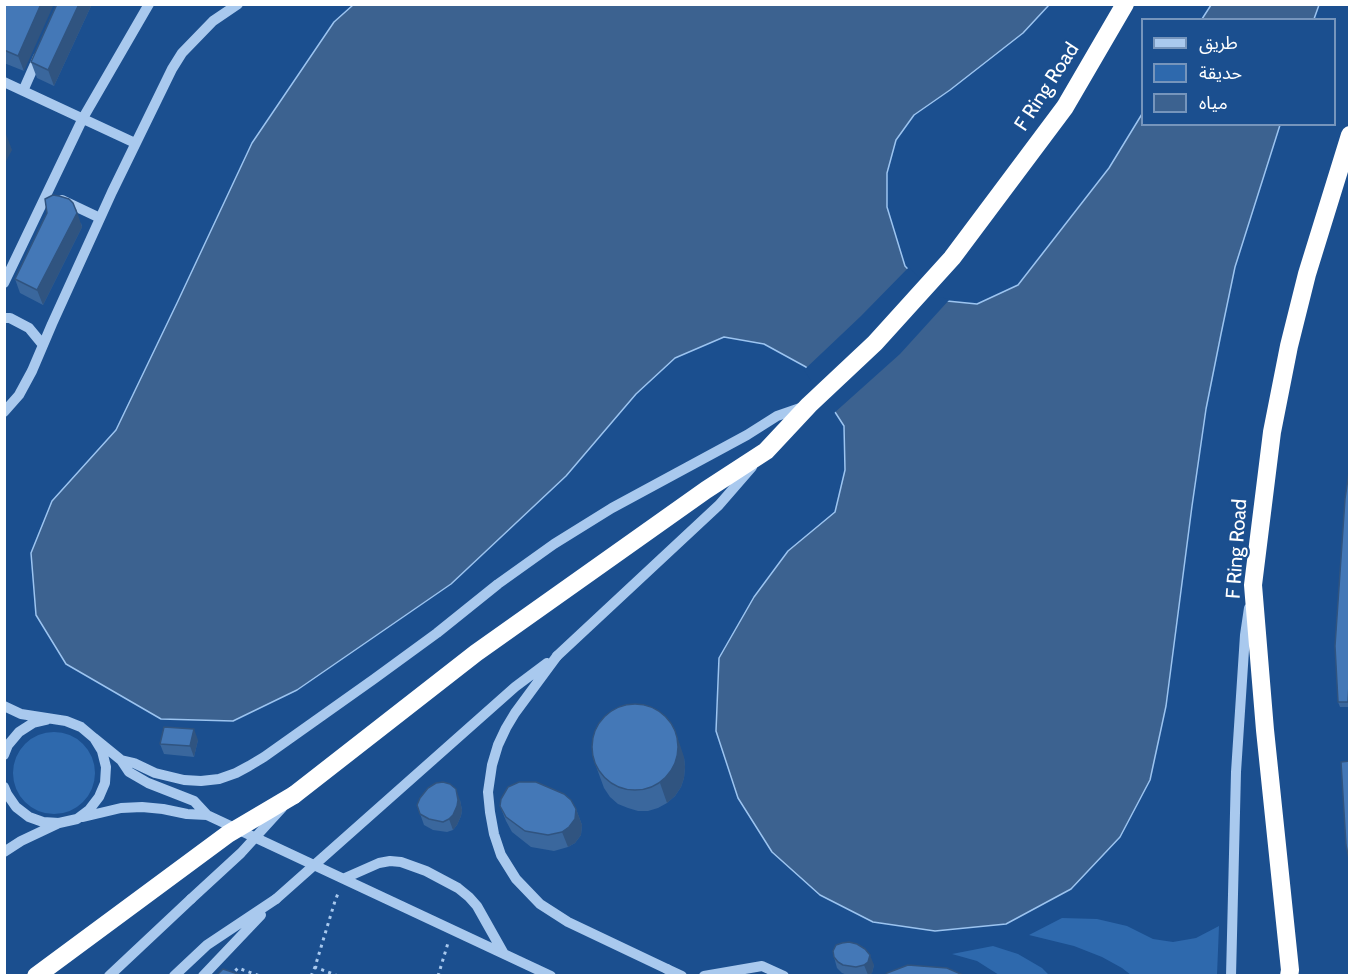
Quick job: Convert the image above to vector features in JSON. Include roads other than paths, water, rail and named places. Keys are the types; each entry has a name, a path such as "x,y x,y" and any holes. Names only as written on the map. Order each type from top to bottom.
{"highway":[{"name":"F Ring Road","path":"36,975 228,834 294,795 476,653 706,490 766,451 875,343 952,258 1065,107 1125,4"},
{"name":"F Ring Road","path":"1290,974 1253,585 1272,432 1289,346 1307,274 1350,135"}],"lane":[{"path":"4,283 83,118 149,4"},
{"path":"4,412 26,384 100,218 161,90 182,54 213,21 238,4"},
{"path":"23,91 42,48"},
{"path":"4,82 135,143"},
{"path":"48,193 100,218"},
{"path":"4,318 10,318 29,328 43,345"},
{"path":"121,760 134,763 155,773 184,780 219,779 242,770 374,679 554,544 612,508 747,435 777,416 816,399"},
{"path":"203,975 276,899 515,687 557,656 719,505 766,451"},
{"path":"1231,975 1236,772 1245,635 1253,585"},
{"path":"557,656 506,728 492,765 488,792 494,834 501,855 516,879 540,904 568,922 682,975"},
{"path":"4,706 21,714 66,721 81,727 121,760 129,772 148,783 194,801 207,815"},
{"path":"4,755 8,745 19,732 33,723 49,719"},
{"path":"77,819 89,810 99,797 105,783 106,767 102,751 94,738"},
{"path":"4,787 16,807 28,817 43,822 59,823"},
{"path":"108,975 241,853 294,795"},
{"path":"4,852 21,841 59,823 121,808 163,809 207,815 551,975"},
{"path":"345,878 379,863 390,861 400,861 426,871 458,888 469,897 477,906 504,954"},
{"path":"174,975 207,945 276,899"},
{"path":"704,975 762,966 784,975"}],"water":[{"path":"1211,4 1319,5 1314,18 1203,18"},
{"path":"353,5 1049,5 1023,33 914,115 896,140 887,173 887,207 905,266 937,300 977,304 1018,285 1109,168 1141,116 1141,126 1280,126 1235,267 1206,409 1166,706 1150,780 1120,837 1071,889 1006,924 935,931 873,922 820,895 772,852 738,798 716,731 719,658 754,597 788,551 835,512 845,470 844,426 806,367 764,344 724,337 675,358 636,394 566,476 451,584 297,690 233,721 161,719 66,664 36,615 31,553 52,501 116,430 252,143 334,22"}]}
